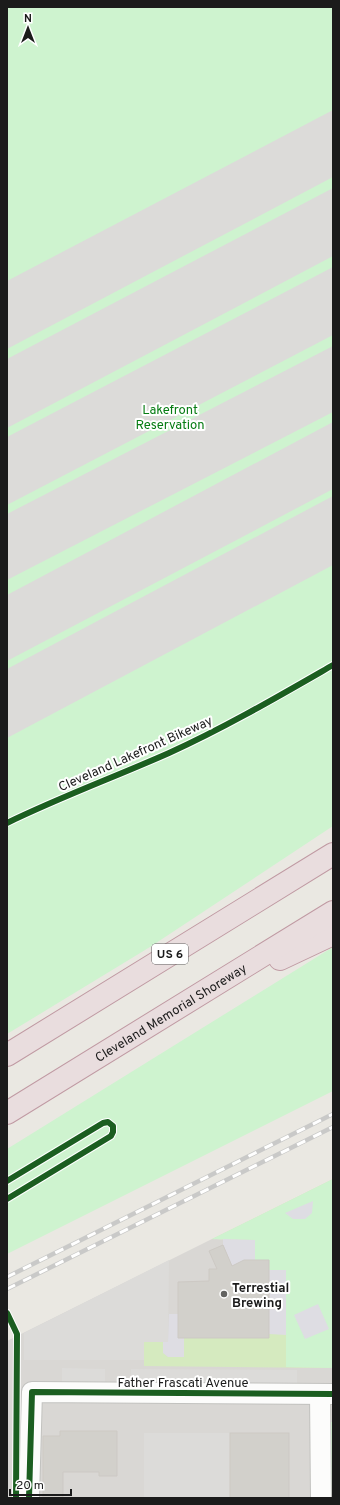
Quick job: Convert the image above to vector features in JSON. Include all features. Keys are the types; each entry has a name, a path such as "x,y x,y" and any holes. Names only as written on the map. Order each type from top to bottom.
{"highway":[{"name":"US 6","path":"7,1055 333,854"},
{"name":"Cleveland Memorial Shoreway","path":"7,1113 333,912"},
{"path":"184,1003 333,934"}],"street":[{"name":"Father Frascati Avenue","path":"29,1498 32,1392 327,1394"},
{"path":"321,1498 327,1394"}],"shaded area":[{"path":"333,110 333,177 7,349 7,281"},
{"path":"333,188 333,256 7,428 7,359"},
{"path":"333,267 333,335 7,505 7,437"},
{"path":"333,346 333,412 7,580 7,514"},
{"path":"333,422 333,489 7,661 7,595"},
{"path":"333,496 333,565 7,738 7,669"},
{"path":"313,1201 312,1213 305,1219 293,1219 285,1213"},
{"path":"212,1239 255,1240 269,1260 269,1270 286,1323 286,1367 333,1368 333,1498 7,1498 7,1341"},
{"path":"223,1239 255,1240 255,1260 232,1266 223,1245"},
{"path":"169,1260 168,1342 144,1342 144,1360 24,1360 24,1333"},
{"path":"269,1270 286,1270 286,1335 269,1334"},
{"path":"318,1304 329,1329 305,1339 294,1315"},
{"path":"169,1314 178,1314 178,1338 184,1338 184,1357 168,1357 163,1353 163,1342 168,1342"},
{"path":"62,1368 105,1369 105,1386 62,1386"},
{"path":"131,1369 297,1370 297,1387 131,1386"},
{"path":"144,1433 230,1433 230,1498 144,1498"}],"green space":[{"name":"Lakefront Reservation","path":"7,7 333,7 333,826 150,947 7,1034"},
{"path":"333,947 333,1091 7,1254 7,1149"},
{"path":"333,1179 333,1368 144,1366 144,1342 163,1342 163,1352 168,1357 184,1357 184,1338 269,1337 269,1334 286,1334 286,1270 269,1270 269,1260 255,1260 255,1240 212,1239"},
{"path":"333,1179 333,1368 286,1367 286,1270 269,1270 269,1260 255,1260 255,1240 212,1239"},
{"path":"320,1422 333,1422 333,1498 321,1498"}],"building":[{"name":"Terrestial Brewing","path":"223,1245 232,1266 244,1260 269,1260 269,1338 178,1338 178,1282 209,1281 209,1269 217,1269 209,1251"},
{"path":"60,1431 117,1431 117,1476 99,1476 99,1472 63,1472 63,1498 43,1498 43,1436 60,1436"},
{"path":"230,1433 289,1433 289,1498 230,1498"}],"railway":[{"path":"7,1277 333,1114"},
{"path":"7,1289 333,1127"}],"cycle path":[{"name":"Cleveland Lakefront Bikeway","path":"7,823 47,804 149,762 211,733 333,665"},
{"path":"7,1181 103,1123 108,1122 113,1126 111,1136 7,1199"},
{"path":"7,1313 17,1334 16,1498"},
{"path":"29,1498 32,1392 333,1394"}],"place":[{"name":"Terrestial Brewing","path":"224,1294"}]}
